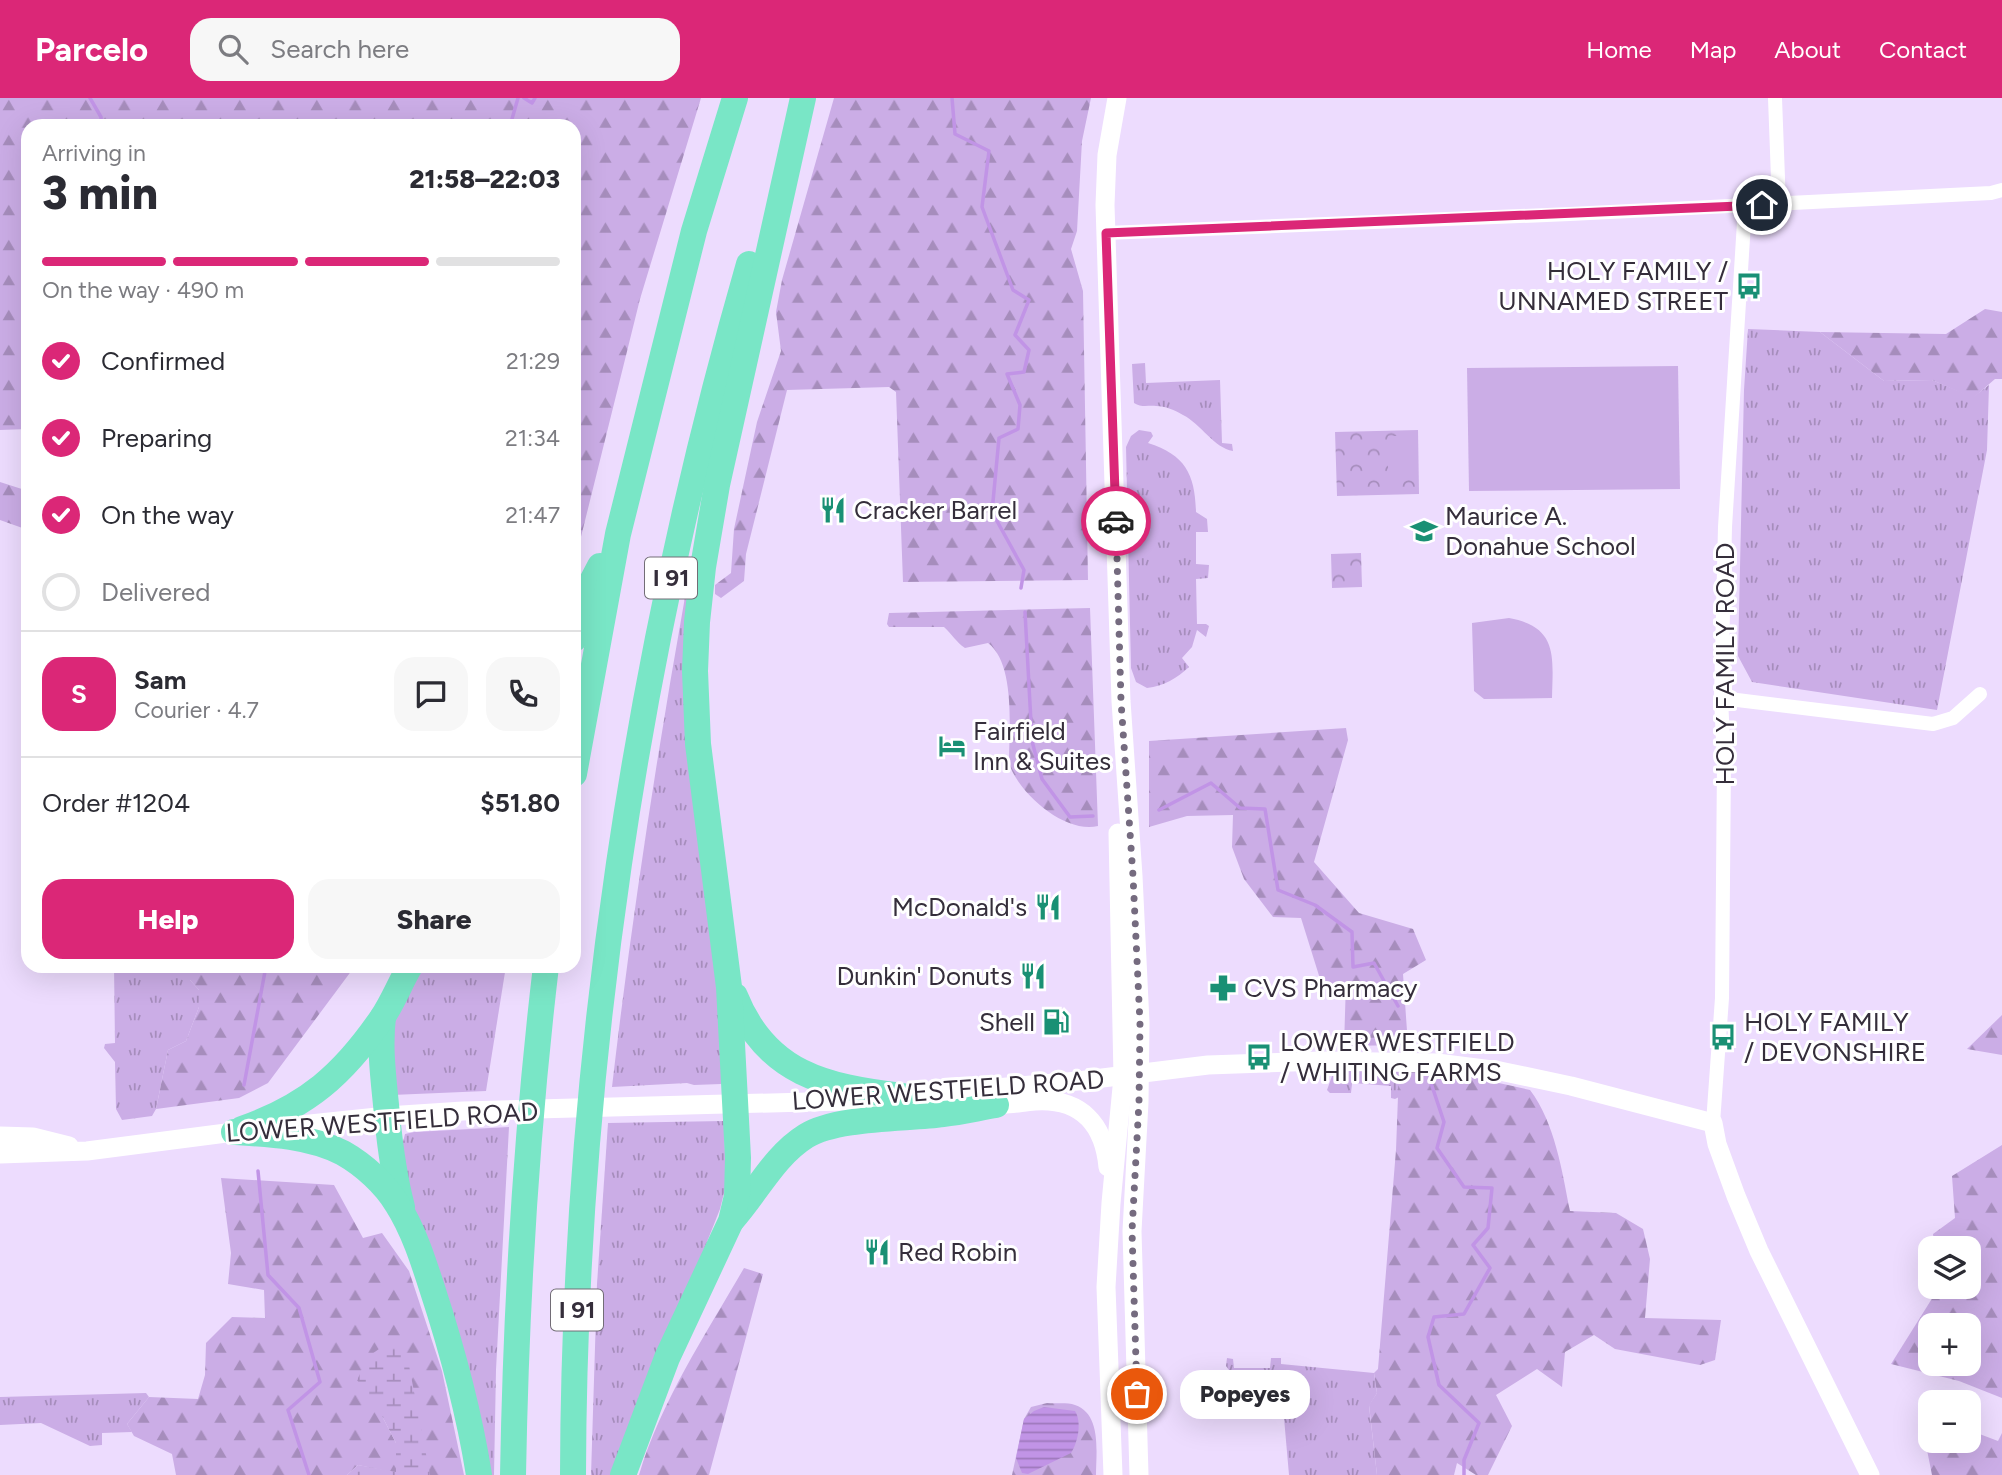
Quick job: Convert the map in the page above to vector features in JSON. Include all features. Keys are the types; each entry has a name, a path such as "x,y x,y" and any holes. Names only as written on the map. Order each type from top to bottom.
{"highway":[{"name":"I 91","path":"581,736 618,534 694,231 735,98"},
{"name":"I 91","path":"573,1475 575,1352 586,1145 593,1068 626,820 673,569 723,358 801,98"},
{"path":"731,1221 738,1175 728,978 698,744 695,681 697,622 703,567 720,474 801,98"},
{"path":"581,615 590,585 618,534"},
{"path":"233,1132 269,1119 307,1099 328,1082 383,1017 406,973"},
{"name":"I 91","path":"513,1475 516,1335 527,1148 546,973"},
{"path":"728,978 739,1007 752,1030 765,1046 792,1068 830,1084 902,1096"},
{"path":"383,1017 381,1058 391,1153 406,1222"},
{"path":"623,1475 667,1358 731,1221 775,1163 807,1135 826,1127 944,1114 996,1105"},
{"path":"233,1132 305,1140 341,1153 359,1164 396,1203 428,1277 443,1323 467,1415 479,1475"}],"main road":[{"path":"1117,98 1107,155 1106,233 1121,701 1136,925 1132,1231 1139,1475"},
{"name":"LOWER WESTFIELD ROAD","path":"0,1154 87,1151 387,1116 501,1110 843,1101 1132,1075 1208,1065 1268,1062 1374,1061 1458,1065 1546,1080 1713,1123"},
{"path":"1113,1475 1106,1287 1111,1203 1132,1075"},
{"path":"949,1091 996,1105 1038,1101 1061,1103 1091,1118 1104,1142 1111,1203"},
{"path":"1713,1123 1717,1144 1731,1183 1759,1251 1870,1475"},
{"path":"0,1136 33,1137 87,1151"}],"street":[{"path":"1775,98 1779,205"},
{"path":"1106,233 1779,205 1991,193 2002,190"},
{"name":"HOLY FAMILY ROAD","path":"1713,1123 1723,972 1724,762 1721,698 1728,459 1745,206"},
{"path":"1721,698 1933,724 1953,718 1980,694"}],"green space":[{"path":"0,98 701,98 640,299 581,537 581,119 21,119 21,429 0,430"},
{"path":"834,98 1091,98 1082,141 1077,231 1071,249 1083,291 1088,580 903,582 896,392 889,387 787,390 746,554 744,581 721,598 715,594 715,585 731,573 734,529 757,422 781,351 776,312 782,280"},
{"path":"1985,309 2002,312 2002,379 1995,379 1973,398 1932,380 1884,381 1820,332 1946,334"},
{"path":"1748,329 1820,332 1884,381 1932,380 1973,397 1989,385 1987,450 1937,710 1752,682 1738,656 1744,390"},
{"path":"1145,363 1146,383 1220,380 1222,443 1232,444 1233,451 1220,445 1177,411 1134,403 1132,364"},
{"path":"1678,366 1680,489 1469,491 1467,368"},
{"path":"1139,430 1151,432 1153,436 1148,443 1171,454 1186,468 1193,487 1196,512 1207,519 1208,532 1196,532 1196,564 1209,565 1208,578 1196,579 1197,624 1209,626 1206,637 1197,630 1192,647 1182,658 1189,667 1165,683 1147,688 1136,682 1131,668 1126,447 1131,436"},
{"path":"1418,430 1419,494 1337,496 1335,432"},
{"path":"1388,436 1415,436 1415,480 1388,480"},
{"path":"0,482 21,489 21,528 0,520"},
{"path":"1361,553 1362,587 1332,588 1331,554"},
{"path":"691,574 724,1003 721,1084 612,1087 654,780"},
{"path":"1090,608 1098,826 1085,827 1071,824 1044,809 1014,775 1009,763 1010,717 1007,682 997,653 988,643 965,648 944,627 889,627 887,624 889,613"},
{"path":"1509,618 1537,628 1544,636 1552,657 1552,698 1484,699 1474,691 1472,623"},
{"path":"1346,728 1348,740 1314,862 1359,913 1413,929 1426,960 1403,974 1408,1045 1344,1046 1346,982 1327,987 1321,982 1301,918 1273,917 1244,879 1232,847 1233,815 1187,816 1149,827 1149,741"},
{"path":"114,973 190,973 190,980 199,990 199,1007 186,1041 168,1050 156,1109 152,1116 122,1120 116,1109 115,1062 104,1048 105,1044 115,1043"},
{"path":"190,973 350,973 268,1083 239,1098 156,1109 168,1050 186,1041 199,1007 199,990 190,980"},
{"path":"414,973 505,973 486,1091 392,1095 391,1027"},
{"path":"2002,1015 2002,1055 1967,1049"},
{"path":"1399,1069 1399,1097 1395,1099 1391,1098 1391,1086 1352,1083 1351,1093 1330,1093 1327,1090 1332,1076 1343,1070"},
{"path":"1399,1069 1440,1070 1530,1090 1552,1132 1570,1211 1616,1213 1643,1229 1650,1259 1645,1318 1721,1320 1715,1360 1700,1365 1615,1349 1594,1335 1565,1352 1562,1387 1537,1369 1496,1395 1512,1426 1488,1475 1476,1475 1457,1463 1454,1475 1377,1475 1369,1405 1377,1393 1374,1373 1378,1369 1396,1150"},
{"path":"724,1121 726,1185 720,1209 615,1475 591,1475 597,1284 608,1123"},
{"path":"509,1127 496,1370 494,1475 484,1475 404,1185 402,1146 405,1134 414,1132"},
{"path":"2002,1145 2002,1398 1939,1376 1981,1376 1981,1313 1923,1313 1932,1299 1981,1299 1981,1236 1933,1236 1955,1218 1952,1176"},
{"path":"221,1178 334,1185 363,1238 382,1233 409,1271 442,1371 464,1475 429,1475 382,1416 396,1443 396,1473 358,1465 347,1475 176,1475 172,1454 134,1436 127,1424 149,1397 198,1399 205,1375 206,1343 232,1317 265,1318 264,1290 228,1284 231,1253"},
{"path":"744,1268 763,1274 709,1475 639,1475 672,1394"},
{"path":"1918,1321 1918,1371 1891,1364"},
{"path":"389,1342 407,1355 430,1475 347,1475 358,1465 396,1472 396,1443 382,1416 357,1380 369,1356"},
{"path":"1227,1358 1233,1359 1234,1368 1270,1368 1271,1358 1281,1358 1281,1364 1374,1373 1377,1393 1369,1406 1377,1475 1289,1475 1282,1395 1271,1380 1260,1374 1229,1370 1226,1366"},
{"path":"146,1393 149,1397 127,1424 132,1432 102,1433 102,1445 90,1446 41,1423 0,1425 0,1397"},
{"path":"1047,1403 1075,1405 1090,1417 1096,1435 1096,1475 1012,1475 1024,1419 1031,1407"},
{"path":"2002,1433 2002,1475 1932,1475 1928,1453 1981,1453 1981,1435 1998,1441"}],"shaded area":[{"path":"1044,1407 1075,1411 1079,1426 1076,1443 1071,1453 1028,1474 1022,1473 1016,1458 1024,1419"}],"waterway":[{"path":"90,98 101,119"},
{"path":"512,119 518,98"},
{"path":"524,98 532,103 535,98"},
{"path":"952,98 955,134 989,151 982,207 1013,290 1029,300 1015,335 1029,350 1024,372 1007,374 1020,405 1018,429 999,438 992,512 1024,570 1021,588"},
{"path":"1025,612 1032,741 1042,779 1070,817 1093,816"},
{"path":"1159,810 1211,783 1240,808 1265,809 1278,890 1315,905 1352,932 1353,967 1374,963 1398,1006"},
{"path":"244,1085 265,973"},
{"path":"1430,1080 1444,1122 1437,1148 1464,1187 1492,1188 1488,1228 1473,1245 1490,1268 1464,1314 1434,1317 1428,1337 1439,1385 1479,1423 1464,1460 1464,1475"},
{"path":"258,1171 268,1275 299,1308 320,1382 288,1410 309,1475"}],"way so far":[{"path":"1116,521 1121,701 1140,1023 1139,1102 1132,1215 1137,1394"}],"place":[{"name":"HOLY FAMILY / UNNAMED STREET","path":"1749,286"},
{"name":"Cracker Barrel","path":"833,510"},
{"name":"Maurice A. Donahue School","path":"1424,531"},
{"name":"Fairfield Inn & Suites","path":"952,746"},
{"name":"McDonald's","path":"1048,907"},
{"name":"Dunkin' Donuts","path":"1033,976"},
{"name":"CVS Pharmacy","path":"1223,988"},
{"name":"Shell","path":"1056,1022"},
{"name":"HOLY FAMILY / DEVONSHIRE","path":"1723,1037"},
{"name":"LOWER WESTFIELD / WHITING FARMS","path":"1259,1057"},
{"name":"Red Robin","path":"877,1252"},
{"name":"Popeyes","path":"1137,1394"}],"route":[{"path":"1116,521 1106,233 1762,205"}]}
